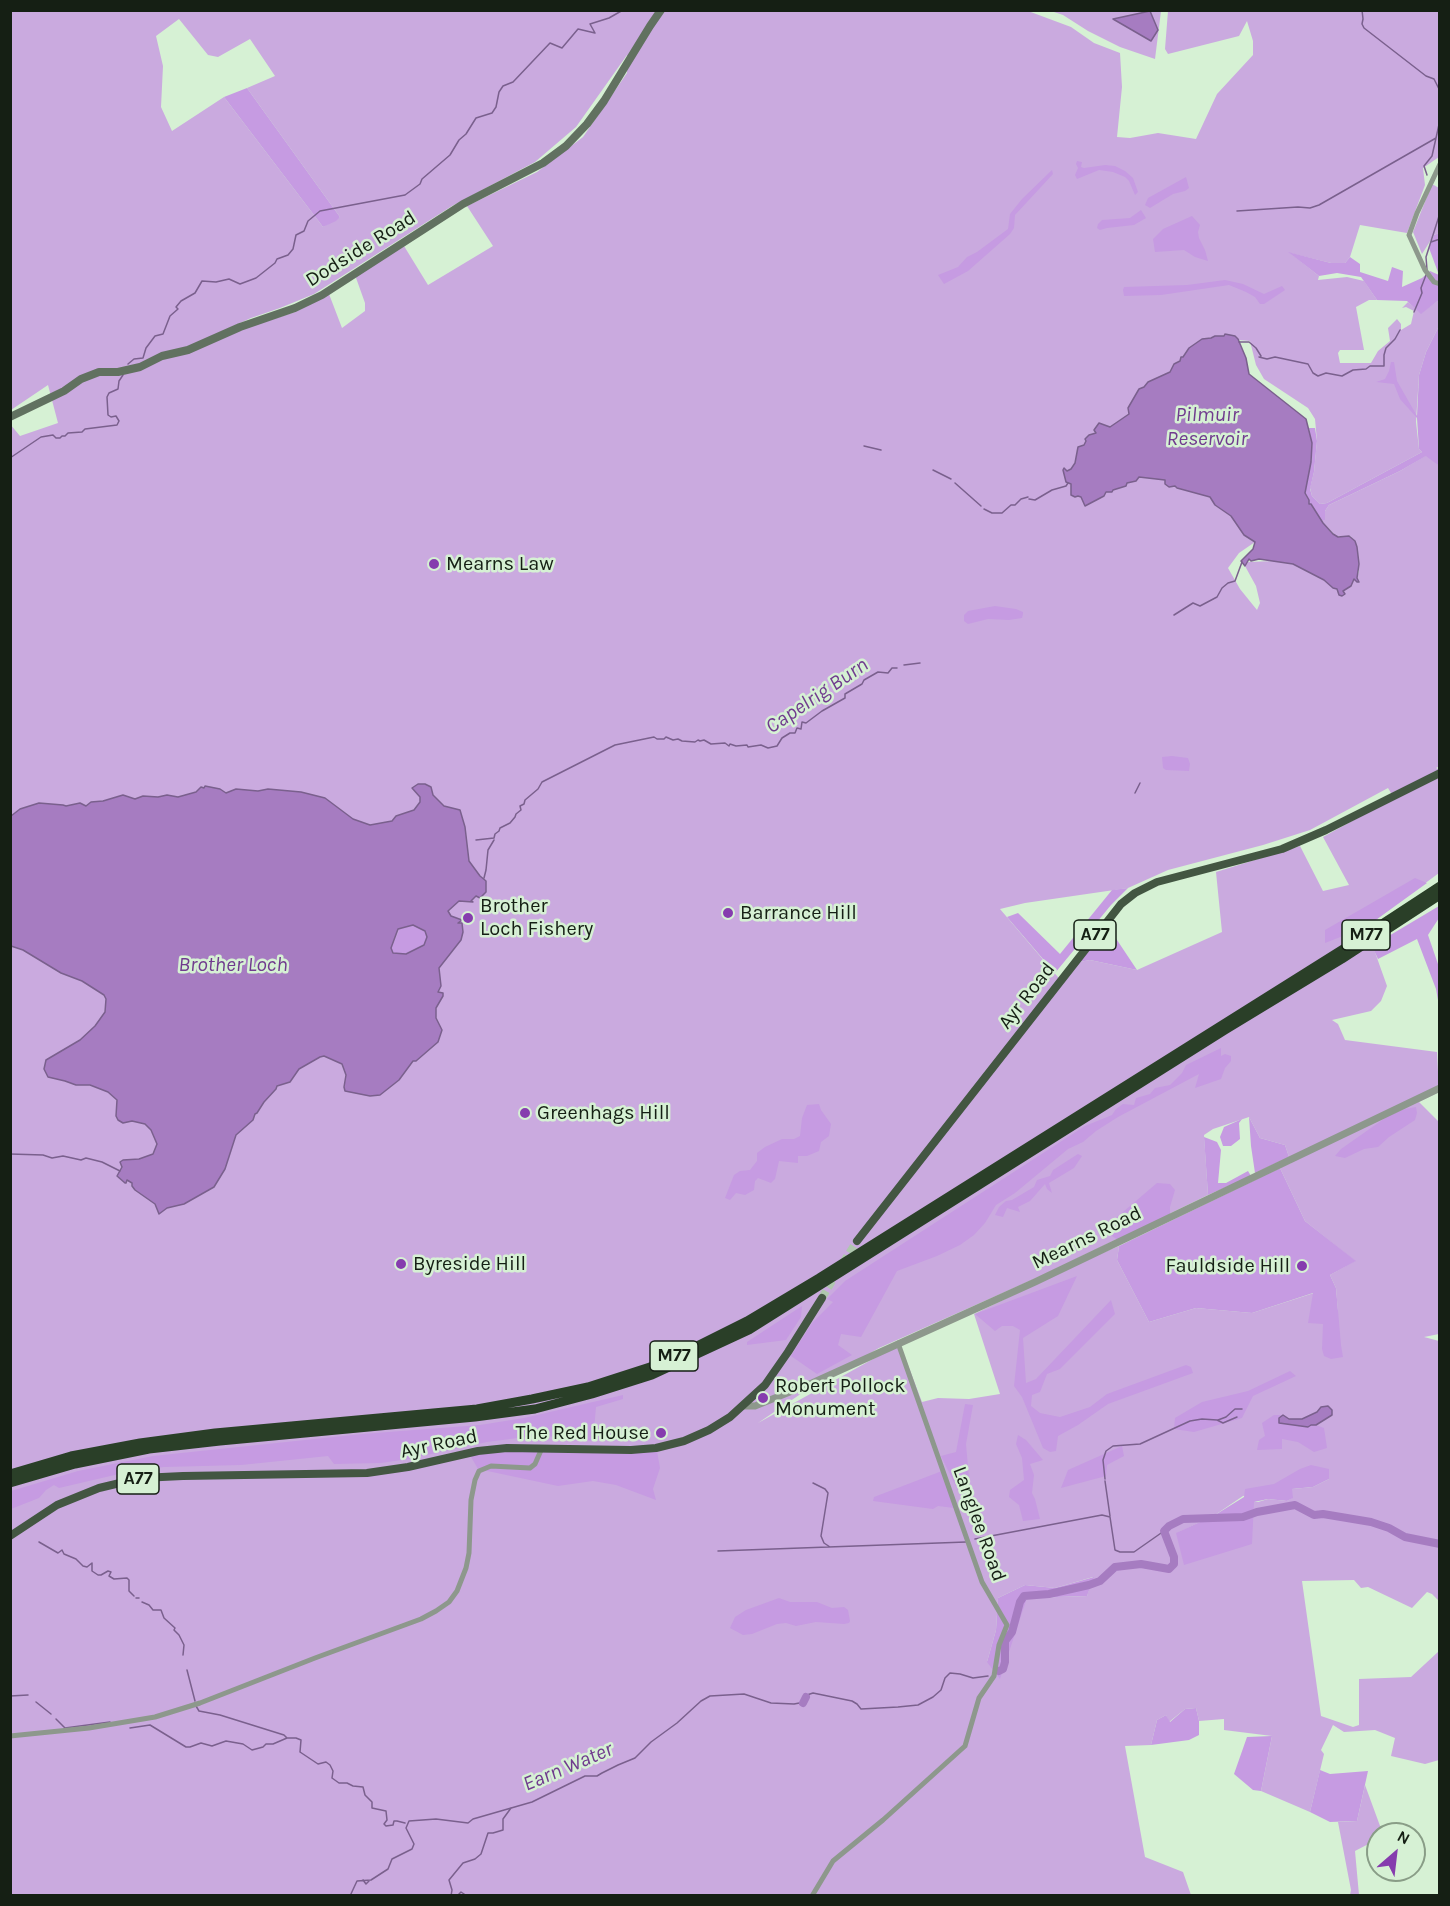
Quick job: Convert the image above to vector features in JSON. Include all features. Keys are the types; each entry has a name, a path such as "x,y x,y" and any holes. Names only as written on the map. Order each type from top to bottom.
{"highway":[{"name":"M77","path":"10,1474 71,1456 140,1443 215,1433 477,1408 532,1400 588,1387 650,1367 747,1321 1416,902 1440,884"},
{"name":"M77","path":"10,1483 75,1464 149,1449 535,1409 652,1375 749,1330 1440,896"},
{"path":"1374,939 1440,900"}],"main road":[{"name":"Dodside Road","path":"10,417 64,391 81,379 99,372 118,372 140,367 162,356 188,350 240,327 295,308 313,299 463,204 543,163 566,146 604,101 661,10"},
{"name":"Ayr Road","path":"857,1241 1121,904 1135,893 1157,882 1282,849 1326,830 1440,773"},
{"name":"Ayr Road","path":"10,1536 65,1501 99,1488 141,1478 367,1473 408,1467 478,1451 507,1448 631,1450 656,1448 684,1441 709,1430 730,1417 765,1385 822,1298"}],"street":[{"path":"1440,164 1409,235 1425,270 1434,282 1440,284"},
{"name":"Mearns Road","path":"744,1406 755,1407 812,1383 1035,1282 1440,1088"},
{"name":"Langlee Road","path":"812,1896 833,1861 883,1821 964,1746 979,1698 994,1676 999,1645 1006,1625 982,1582 898,1343"},
{"path":"10,1736 47,1734 144,1720 200,1703 421,1619 448,1602 457,1591 467,1561 471,1500 480,1471 491,1466 531,1468 542,1448"}],"shaded area":[{"path":"10,11 1028,11 1071,27 1094,43 1120,53 1122,87 1117,137 1130,138 1158,133 1196,139 1217,94 1253,55 1253,41 1247,21 1239,36 1168,54 1165,49 1168,11 1439,11 1439,157 1423,168 1425,185 1407,233 1360,225 1350,257 1345,263 1331,263 1290,253 1319,276 1318,280 1347,277 1364,281 1377,300 1369,300 1356,307 1364,350 1340,350 1338,353 1340,363 1371,363 1378,351 1390,341 1388,328 1397,319 1401,324 1401,330 1411,324 1414,311 1406,307 1402,308 1408,302 1421,313 1439,300 1439,326 1426,352 1419,375 1416,422 1419,449 1422,452 1327,503 1320,504 1312,496 1310,488 1317,441 1315,419 1308,408 1264,379 1256,365 1250,341 1229,339 1255,542 1239,553 1228,568 1240,589 1257,610 1260,603 1256,586 1245,566 1248,562 1274,561 1293,564 1324,580 1339,591 1348,588 1357,578 1359,571 1357,547 1350,536 1336,536 1321,520 1325,520 1325,511 1329,505 1400,471 1427,455 1439,466 1440,766 1436,768 1440,770 1439,873 1366,927 1387,986 1381,1001 1371,1011 1332,1020 1338,1024 1345,1040 1437,1052 1439,1092 1419,1102 1440,1123 1439,1334 1424,1337 1439,1341 1439,1601 1427,1592 1412,1608 1368,1587 1361,1588 1354,1580 1302,1581 1321,1716 1353,1727 1359,1725 1359,1679 1411,1677 1439,1651 1439,1760 1425,1764 1391,1756 1395,1738 1375,1730 1344,1732 1333,1725 1321,1750 1324,1754 1310,1812 1261,1791 1272,1736 1224,1730 1224,1719 1199,1721 1196,1708 1185,1709 1169,1722 1166,1715 1157,1720 1151,1745 1125,1746 1145,1857 1183,1872 1191,1895 11,1895 10,424 20,436 58,423 48,385 11,410","holes":["179,19 208,55 218,57 250,39 275,76 247,88 340,217 323,227 224,97 172,131 161,107 163,66 156,36","627,55 627,73 583,137 537,172 467,206 493,246 428,285 404,246 355,275 365,303 365,311 342,328 329,294 295,312 185,348 251,318 314,294 452,206 535,162 576,127","1388,788 1394,798 1323,837 1349,885 1323,891 1300,846 1216,872 1222,932 1137,970 1090,960 1079,962 1063,983 1000,909 1025,903 1128,888 1168,870 1310,830","1249,1117 1260,1138 1285,1145 1291,1163 1280,1168 1305,1221 1355,1261 1330,1275 1336,1288 1338,1313 1314,1293 1252,1313 1196,1308 1149,1322 1117,1260 1119,1246 974,1314 1000,1394 969,1399 938,1398 922,1402 900,1344 758,1423 805,1391 879,1348 1043,1275 1208,1195 1204,1135 1213,1129","1329,1479 1313,1487 1292,1489 1292,1498 1287,1501 1268,1499 1254,1502 1177,1533 1215,1515 1243,1496 1269,1492","1093,1577 1087,1596 1027,1598 987,1662 996,1630 998,1598 1025,1585 1055,1588"]},
{"path":"1051,11 1161,11 1155,59 1120,47 1063,15"},
{"path":"247,88 340,217 336,221 323,227 224,97"},
{"path":"1077,161 1082,162 1081,167 1084,168 1105,165 1115,166 1125,171 1133,178 1138,192 1135,195 1129,181 1113,172 1099,170 1077,179 1075,175 1078,168"},
{"path":"1052,170 1053,174 1015,215 1014,228 1010,234 968,271 944,284 938,275 958,267 967,257 1008,229 1010,214"},
{"path":"1186,177 1189,188 1185,191 1173,194 1150,208 1145,205 1148,198"},
{"path":"1432,184 1439,188 1439,233 1434,235 1422,254 1413,232"},
{"path":"1141,210 1146,218 1134,225 1100,230 1097,228 1102,220 1130,218"},
{"path":"1192,216 1200,225 1199,238 1208,261 1184,250 1155,252 1153,239 1163,229"},
{"path":"1439,233 1439,275 1429,248 1434,235"},
{"path":"1288,252 1331,263 1345,263 1350,257 1360,264 1360,272 1388,281 1392,267 1403,271 1402,287 1422,278 1430,271 1439,275 1439,300 1421,314 1407,301 1377,300 1361,277 1337,273 1319,276"},
{"path":"1225,280 1243,284 1264,294 1282,286 1285,290 1264,304 1260,304 1255,297 1229,285 1161,295 1124,296 1123,290 1124,287 1187,285"},
{"path":"1439,326 1439,466 1426,456 1329,505 1325,511 1325,520 1321,520 1309,504 1305,493 1312,457 1309,428 1315,428 1317,441 1310,489 1312,496 1320,504 1327,503 1422,452 1419,449 1417,418 1400,399 1394,384 1376,382 1385,379 1391,362 1394,362 1397,381 1417,416 1419,375 1426,352"},
{"path":"995,606 1023,612 1022,618 988,619 968,624 964,621 964,615 968,611"},
{"path":"1162,757 1188,758 1189,771 1163,768"},
{"path":"1415,878 1427,883 1366,927 1325,943 1325,930"},
{"path":"1128,888 1111,905 1055,973 1007,917 1018,913 1060,954 1112,890"},
{"path":"1439,906 1439,918 1428,935 1439,967 1439,1006 1436,989 1417,939 1378,959 1372,946"},
{"path":"413,925 425,931 427,937 424,945 406,954 393,953 391,949 398,929"},
{"path":"1109,928 1137,970 1090,960 1079,962"},
{"path":"1221,1048 1221,1056 1225,1054 1231,1056 1231,1061 1225,1068 1221,1079 1195,1088 1199,1074 1118,1117 1083,1142 1068,1149 1015,1193 996,1205 985,1223 960,1245 897,1271 861,1337 841,1334 838,1345 852,1355 817,1374 791,1356 812,1323 833,1302 827,1299 845,1281 1085,1126 1112,1115 1123,1104 1134,1105 1136,1098 1150,1094 1155,1088 1170,1085 1182,1073 1186,1065"},
{"path":"819,1104 831,1124 829,1136 821,1142 819,1151 807,1156 798,1156 798,1163 779,1161 775,1179 771,1183 758,1178 755,1181 754,1190 745,1195 736,1193 730,1200 725,1198 734,1175 740,1171 750,1170 757,1161 757,1153 765,1147 782,1139 794,1139 800,1136 802,1118 807,1105"},
{"path":"1416,1107 1415,1120 1378,1147 1364,1149 1345,1158 1335,1156 1341,1149 1388,1116"},
{"path":"1249,1117 1260,1138 1285,1145 1289,1157 1255,1173"},
{"path":"1242,1119 1239,1123 1240,1139 1231,1146 1223,1146 1220,1137 1224,1127"},
{"path":"1204,1137 1217,1142 1221,1150 1218,1183 1226,1183 1248,1171 1251,1176 1208,1195"},
{"path":"1078,1154 1082,1156 1074,1168 1049,1183 1052,1193 1045,1184 1030,1201 1018,1207 1020,1212 1007,1208 1003,1217 995,1215 1006,1201 1034,1187 1037,1180 1050,1176 1053,1170"},
{"path":"1280,1168 1305,1221 1356,1261 1330,1275 1336,1288 1343,1357 1331,1359 1324,1356 1323,1324 1308,1323 1313,1293 1252,1313 1196,1308 1149,1322 1117,1260 1119,1246"},
{"path":"1157,1183 1170,1184 1175,1190 1170,1214 1118,1240 1112,1236 1109,1230 1116,1218"},
{"path":"1077,1276 1058,1316 1023,1338 1026,1383 1036,1379 1111,1300 1115,1314 1060,1369 1047,1374 1040,1392 1032,1395 1031,1406 1040,1413 1060,1417 1090,1407 1107,1394 1186,1365 1191,1367 1193,1373 1108,1404 1058,1436 1056,1451 1050,1452 1043,1448 1022,1397 1014,1386 1020,1330 1013,1326 1002,1326 995,1331 975,1314"},
{"path":"802,1306 801,1317 786,1340 747,1345 747,1342"},
{"path":"1290,1371 1296,1376 1253,1396 1242,1418 1194,1432 1174,1429 1175,1418 1202,1402 1248,1391"},
{"path":"623,1395 623,1399 596,1407 593,1441 533,1436 487,1442 381,1463 334,1464 328,1456 241,1465 136,1470 59,1488 54,1485 39,1498 11,1509 11,1491 78,1471 153,1456 362,1434 480,1425 524,1418"},
{"path":"965,1404 973,1405 966,1444 970,1490 980,1509 978,1515 970,1515 941,1456 956,1452"},
{"path":"1274,1415 1283,1415 1279,1418 1280,1423 1316,1425 1324,1428 1327,1448 1314,1452 1298,1442 1282,1439 1282,1449 1257,1450 1259,1440 1265,1436 1262,1423"},
{"path":"1018,1435 1026,1440 1043,1460 1030,1464 1034,1475 1032,1493 1040,1519 1023,1521 1019,1505 1009,1497 1010,1490 1024,1480 1022,1458 1016,1444"},
{"path":"1122,1446 1124,1456 1107,1465 1106,1476 1061,1488 1068,1470"},
{"path":"536,1450 657,1451 660,1468 653,1489 656,1500 616,1485 593,1481 558,1486 478,1469 470,1455"},
{"path":"1311,1465 1329,1469 1329,1479 1313,1487 1292,1489 1293,1498 1287,1501 1268,1499 1254,1502 1252,1544 1184,1565 1176,1533 1215,1515 1244,1497 1245,1489 1274,1484"},
{"path":"942,1471 954,1508 938,1506 933,1509 873,1501 874,1497"},
{"path":"1094,1577 1087,1596 1027,1598 1000,1679 987,1662 996,1630 998,1598 1025,1585 1055,1588"},
{"path":"779,1598 790,1602 817,1602 832,1608 844,1607 848,1610 850,1621 844,1624 816,1622 796,1626 786,1623 777,1624 752,1634 743,1635 730,1628 735,1617 746,1610"},
{"path":"1196,1708 1199,1735 1189,1740 1151,1745 1157,1720 1166,1715 1170,1722 1185,1709"},
{"path":"1272,1736 1261,1791 1253,1790 1234,1774 1247,1737"},
{"path":"1320,1770 1330,1774 1368,1771 1357,1821 1330,1822 1310,1812"},
{"path":"1365,1785 1379,1822 1366,1822 1366,1845 1355,1851 1359,1895 1350,1895 1338,1822 1357,1821"}],"water":[{"path":"1150,11 1158,30 1151,41 1113,19"},
{"name":"Pilmuir Reservoir","path":"1225,334 1238,339 1246,358 1249,374 1306,419 1312,443 1305,493 1309,504 1333,534 1338,537 1349,536 1355,541 1357,547 1359,582 1354,579 1351,586 1343,591 1345,594 1342,596 1339,595 1337,589 1324,580 1293,564 1249,559 1245,566 1241,561 1253,549 1255,542 1244,535 1231,516 1215,505 1210,497 1175,486 1169,487 1165,484 1165,480 1139,477 1136,481 1127,483 1126,486 1106,492 1104,496 1085,506 1081,497 1071,495 1071,484 1066,482 1063,470 1064,468 1067,471 1071,469 1075,463 1078,447 1084,445 1089,435 1096,433 1094,430 1099,423 1110,427 1129,414 1128,408 1139,389 1148,382 1170,372 1174,364 1180,361 1189,348 1202,339"},
{"name":"Brother Loch","path":"418,784 425,784 431,787 433,795 444,806 460,810 465,827 469,861 486,881 486,892 480,898 476,896 471,901 473,902 459,901 448,911 451,916 462,920 458,923 462,923 463,932 461,940 439,968 441,986 438,992 443,993 443,996 436,1008 436,1018 442,1030 438,1042 416,1061 413,1061 399,1080 380,1095 370,1096 345,1091 346,1075 342,1064 324,1056 299,1069 290,1082 277,1086 255,1114 253,1120 236,1135 225,1169 214,1187 184,1204 167,1208 159,1214 155,1204 135,1190 132,1183 127,1180 125,1183 117,1176 122,1167 120,1162 123,1160 139,1159 153,1154 157,1144 151,1130 145,1124 132,1121 123,1123 118,1120 117,1100 108,1092 90,1085 76,1085 48,1077 44,1069 46,1060 80,1040 95,1026 105,1012 106,999 104,995 82,981 61,973 23,950 11,946 11,816 20,809 39,803 66,806 80,803 86,806 91,802 123,795 135,799 143,796 178,797 196,792 205,786 220,789 226,793 236,789 301,792 325,798 353,819 370,825 392,821 396,816 414,810 420,802 420,797 412,788","holes":["413,925 425,931 427,937 424,945 406,954 393,953 391,948 398,929"]},
{"path":"1328,1406 1332,1410 1332,1415 1316,1425 1308,1427 1279,1423 1279,1418 1283,1415 1289,1419 1302,1419 1317,1412 1321,1407"}],"waterway":[{"path":"128,364 134,359 143,358 146,348 155,336 163,334 170,316 178,309 176,307 181,301 195,293 202,281 216,282 229,279 240,284 256,278 277,259 288,255 293,249 296,235 304,231 308,221 320,211 405,195 450,155 476,118 492,113 503,86 513,82 550,43 562,48 578,29 595,33 590,24 609,18 623,10"},
{"name":"Capelrig Burn","path":"1362,10 1364,28 1426,76 1434,79 1440,97"},
{"name":"Capelrig Burn","path":"1427,175 1424,166 1432,156 1440,120"},
{"path":"1237,211 1310,208 1319,205 1436,138"},
{"path":"1427,270 1426,257 1440,213"},
{"path":"1431,242 1440,239"},
{"path":"1414,312 1426,275"},
{"path":"1259,357 1267,359 1275,357 1308,364 1313,373 1318,376 1326,373 1342,376 1353,370 1384,366 1386,348 1400,330"},
{"path":"1239,342 1249,342 1261,356"},
{"path":"10,458 41,437 53,435 60,438 68,433 82,432 85,429 117,425 119,421 116,416 108,415 107,397 109,393 118,389 123,375"},
{"path":"864,446 881,450"},
{"path":"933,470 951,479"},
{"path":"955,483 981,506"},
{"path":"1029,499 1035,500 1068,483"},
{"path":"984,509 992,513 1002,513 1011,505 1028,497"},
{"name":"Capelrig Burn","path":"1174,615 1193,603 1200,606 1217,597 1222,588 1235,581 1242,562"},
{"name":"Capelrig Burn","path":"904,665 920,663"},
{"name":"Capelrig Burn","path":"476,840 494,838 500,828 510,823 521,810 520,806 542,782 615,745 654,737 657,739 666,737 682,741 704,740 711,744 725,743 729,746 730,744 747,745 748,747 761,745 768,748 777,746 782,738 795,733 797,728 801,729 802,722 806,723 845,698 845,694 862,684 864,680 878,672 888,673 892,668 897,668"},
{"path":"1135,793 1140,783"},
{"path":"484,878 488,850 494,840"},
{"name":"Capelrig Burn","path":"10,1154 43,1155 52,1158 63,1156 81,1160 86,1158 102,1162 120,1171"},
{"path":"1218,1420 1226,1417 1235,1409 1242,1409"},
{"path":"1105,1479 1103,1460 1106,1451 1113,1446 1140,1444 1190,1421 1202,1419 1217,1420 1223,1423 1237,1417"},
{"path":"1105,1481 1110,1516"},
{"path":"813,1483 828,1493 821,1536 824,1543 830,1547"},
{"name":"Earn Water","path":"999,1671 1003,1669 1005,1662 1005,1641 1012,1632 1020,1602 1024,1596 1049,1594 1089,1585 1100,1581 1115,1567 1141,1564 1169,1569 1174,1564 1174,1557 1164,1531 1183,1519 1243,1517 1295,1505 1314,1515 1323,1514 1371,1522 1405,1537 1440,1544"},
{"path":"975,1539 1102,1515 1110,1517 1115,1550 1134,1552 1164,1531"},
{"path":"39,1542 58,1553 62,1550 64,1554 76,1559 83,1566 87,1567 92,1563 92,1571 98,1575 108,1571 111,1572 109,1576 114,1579 127,1578 129,1591 134,1596"},
{"path":"718,1551 966,1542"},
{"path":"142,1602 153,1610 161,1610 164,1618 175,1628 174,1630 184,1645 183,1655"},
{"path":"187,1670 195,1701"},
{"name":"Earn Water","path":"350,1896 357,1881 371,1880 388,1869 392,1859 412,1849 414,1844 406,1828 409,1821 436,1819 468,1823 473,1819 532,1802 585,1776 597,1776 635,1758 651,1742 710,1696 744,1694 771,1703 794,1704 805,1702 807,1695 813,1693 852,1701 861,1709 898,1707 918,1705 933,1697 941,1690 945,1678 950,1673 973,1678 988,1676"},
{"path":"10,1696 28,1695"},
{"name":"Earn Water","path":"803,1703 806,1697"},
{"path":"36,1702 51,1714"},
{"path":"196,1706 199,1711 220,1715 284,1735 287,1738 301,1740 300,1752 318,1764 326,1762 330,1765 333,1771 332,1778 339,1783 363,1787 365,1795 372,1802 372,1808 386,1811 387,1820 384,1824 386,1826 393,1825 394,1821 405,1823"},
{"path":"56,1719 65,1728 110,1722"},
{"path":"130,1728 150,1725 186,1747 201,1743 212,1746 226,1741 243,1744 252,1750 287,1738"},
{"path":"451,1896 449,1880 463,1863 481,1854 488,1833 503,1830 503,1819 511,1808"},
{"name":"Earn Water","path":"363,1880 366,1884 369,1881"},
{"path":"457,1896 461,1892 467,1896"}],"tunnel":[{"path":"843,1263 857,1241"},
{"path":"822,1298 836,1274"}],"place":[{"name":"Mearns Law","path":"434,564"},
{"name":"Barrance Hill","path":"728,913"},
{"name":"Brother Loch Fishery","path":"468,918"},
{"name":"Greenhags Hill","path":"525,1113"},
{"name":"Byreside Hill","path":"401,1264"},
{"name":"Fauldside Hill","path":"1302,1266"},
{"name":"Robert Pollock Monument","path":"763,1398"},
{"name":"The Red House","path":"661,1433"}]}
